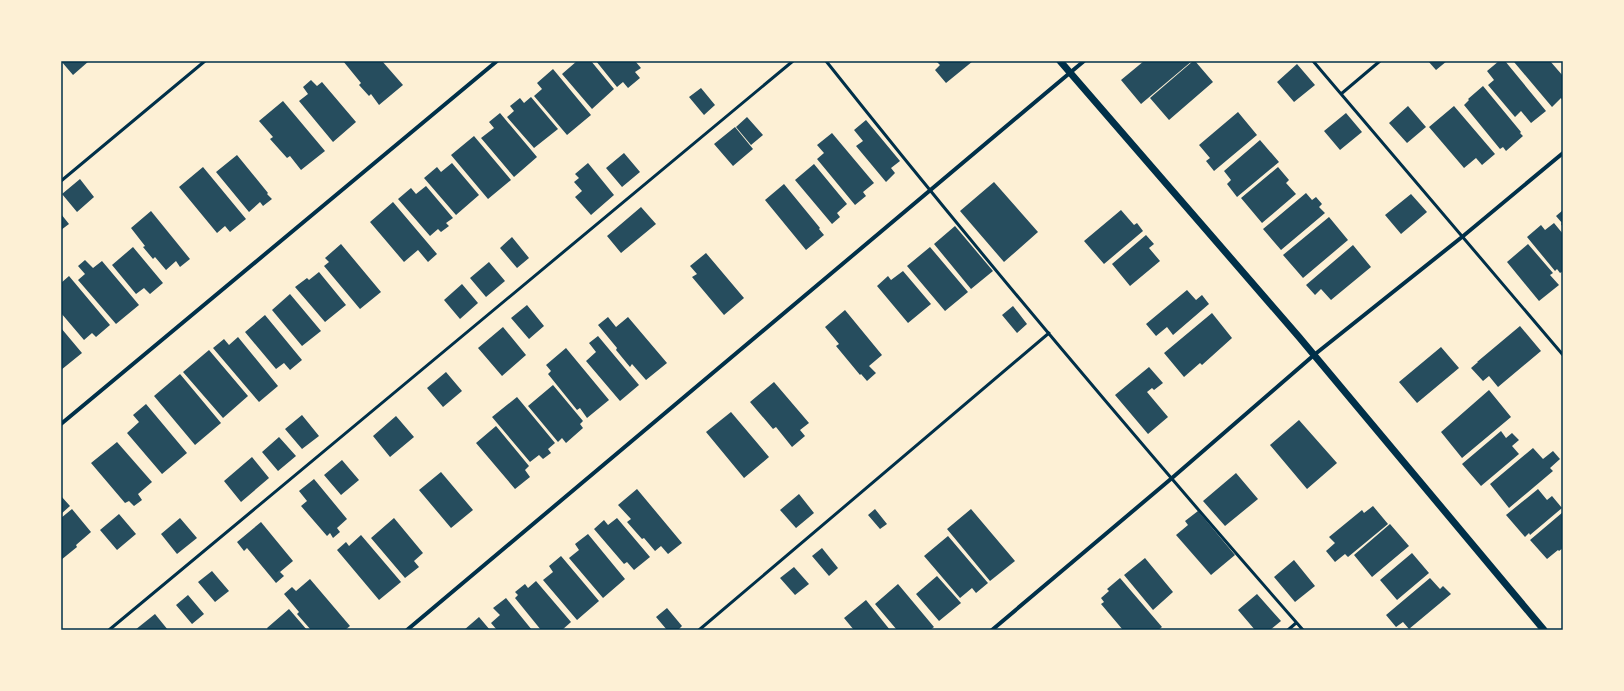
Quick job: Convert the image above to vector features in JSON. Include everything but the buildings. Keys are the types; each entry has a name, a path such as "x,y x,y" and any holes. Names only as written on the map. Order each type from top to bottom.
{"street":[{"path":"61,424 497,61"},
{"path":"1060,61 1314,355 1544,630"},
{"path":"407,630 1084,61"},
{"path":"992,630 1172,478 1314,355 1462,237 1563,153"}],"lane":[{"path":"61,181 205,61"},
{"path":"109,630 793,61"},
{"path":"826,61 929,191 1303,630"},
{"path":"1313,61 1563,355"},
{"path":"1341,94 1380,61"},
{"path":"699,630 1049,333"},
{"path":"1288,630 1296,623"}]}
